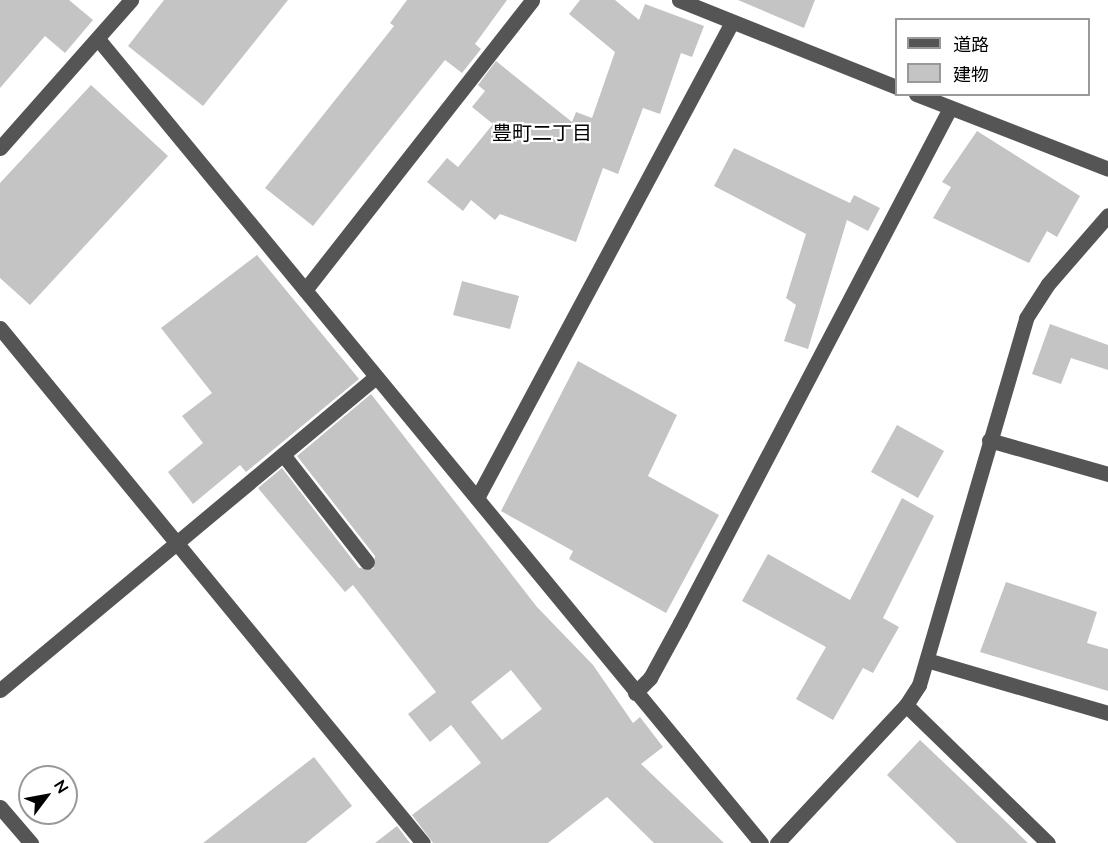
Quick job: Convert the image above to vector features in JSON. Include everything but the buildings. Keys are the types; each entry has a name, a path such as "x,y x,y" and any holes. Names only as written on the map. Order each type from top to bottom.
{"street":[{"path":"0,148 131,0"},
{"path":"305,290 532,0"},
{"path":"679,0 895,86"},
{"path":"477,498 732,22"},
{"path":"98,39 375,378 477,498 635,693 761,843"},
{"path":"921,96 1108,169"},
{"path":"635,693 650,678 680,623 950,108"},
{"path":"777,843 906,705 930,661 989,440 1026,318 1047,284 1108,215"},
{"path":"0,328 423,843"},
{"path":"0,690 285,457 375,378"},
{"path":"989,440 1108,474"},
{"path":"285,457 367,562"},
{"path":"930,661 1108,713"},
{"path":"906,705 1048,843"},
{"path":"0,807 31,843"}],"district":[{"name":"豊町二丁目","path":"542,132"}]}
